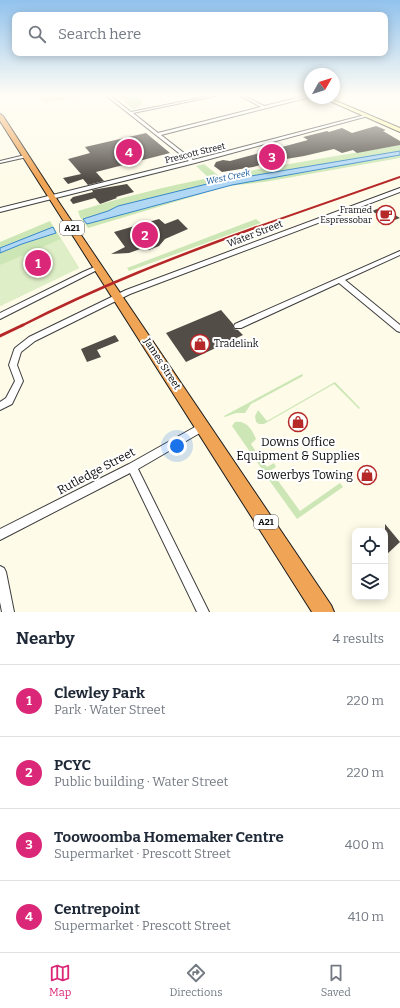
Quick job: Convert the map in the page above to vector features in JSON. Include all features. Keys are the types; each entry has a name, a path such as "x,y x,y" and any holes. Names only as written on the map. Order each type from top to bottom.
{"highway":[{"name":"James Street","path":"4,123 51,198 99,267 324,612"}],"main road":[{"path":"380,123 400,132"}],"street":[{"path":"143,123 193,162"},
{"path":"158,134 205,123"},
{"name":"Prescott Street","path":"0,210 193,162 341,123"},
{"path":"167,168 180,160 184,155"},
{"path":"0,162 25,156"},
{"name":"Water Street","path":"0,406 9,401 19,381 13,366 18,350 32,339 118,297 400,190"},
{"path":"238,326 400,252"},
{"path":"0,316 99,267"},
{"path":"340,280 400,328"},
{"name":"Rutledge Street","path":"0,535 132,467 202,427"},
{"path":"132,467 203,612"},
{"path":"0,572 5,607"}],"green space":[{"path":"400,145 400,158 264,182 228,186 88,228 80,217 78,211 111,201 209,178 196,166 204,164 219,176"},
{"path":"256,219 261,223 129,271 127,268"},
{"path":"50,221 79,268 0,306 0,242"},
{"path":"61,239 79,268 0,306 0,265"},
{"path":"302,374 303,376 251,404 245,413 236,413 225,417 224,416"},
{"path":"335,382 360,408 359,409 334,384 264,424 259,424 256,422 255,416 258,410 267,421"},
{"path":"235,422 242,422 248,426 256,439 251,444 258,455 265,451 268,455 261,459 267,467 274,463 276,467 268,472 264,472 232,426"},
{"path":"279,471 282,474 276,478 300,511 340,483 343,487 297,519 269,480 271,476"}],"water":[{"path":"400,151 400,155 232,185 87,224 83,219 108,211 118,206 219,181 217,179 225,177 233,179"},
{"path":"53,227 56,233 0,253 0,248"}],"building":[{"path":"376,126 386,130 383,131 400,141 400,145 357,153 353,150 342,153 334,149 274,161 253,167 222,172 214,166 216,162 223,160 230,161 308,140 303,137 327,131 329,132 342,128 352,133"},
{"path":"146,133 170,153 96,172 104,181 88,185 83,179 68,184 63,178 81,174 68,159 90,153 85,147"},
{"path":"127,184 134,192 116,197 117,198 100,204 95,198 73,204 70,200 73,197 93,192 92,190"},
{"name":"Framed Espressobar","path":"382,207 400,218 389,222 372,211"},
{"path":"159,219 165,224 178,219 188,229 165,239 159,246 149,250 146,247 129,253 111,254 125,247 114,232"},
{"name":"Tradelink","path":"221,310 233,324 234,329 238,330 243,335 186,362 166,333"},
{"path":"115,335 119,341 97,350 101,357 87,362 81,349"},
{"path":"385,524 400,542 388,553 388,528 385,528"}],"waterway":[{"name":"West Creek","path":"217,177 224,180"}],"railway":[{"path":"254,228 400,177"},
{"path":"21,326 79,298 138,273 257,227"},
{"path":"0,336 23,325"}],"place":[{"name":"Centrepoint","path":"129,152"},
{"name":"Toowoomba Homemaker Centre","path":"272,157"},
{"name":"Framed Espressobar","path":"386,215"},
{"name":"PCYC","path":"145,235"},
{"name":"Clewley Park","path":"38,263"},
{"name":"Tradelink","path":"200,344"},
{"name":"Downs Office Equipment & Supplies","path":"298,422"},
{"name":"Sowerbys Towing","path":"367,475"}]}
